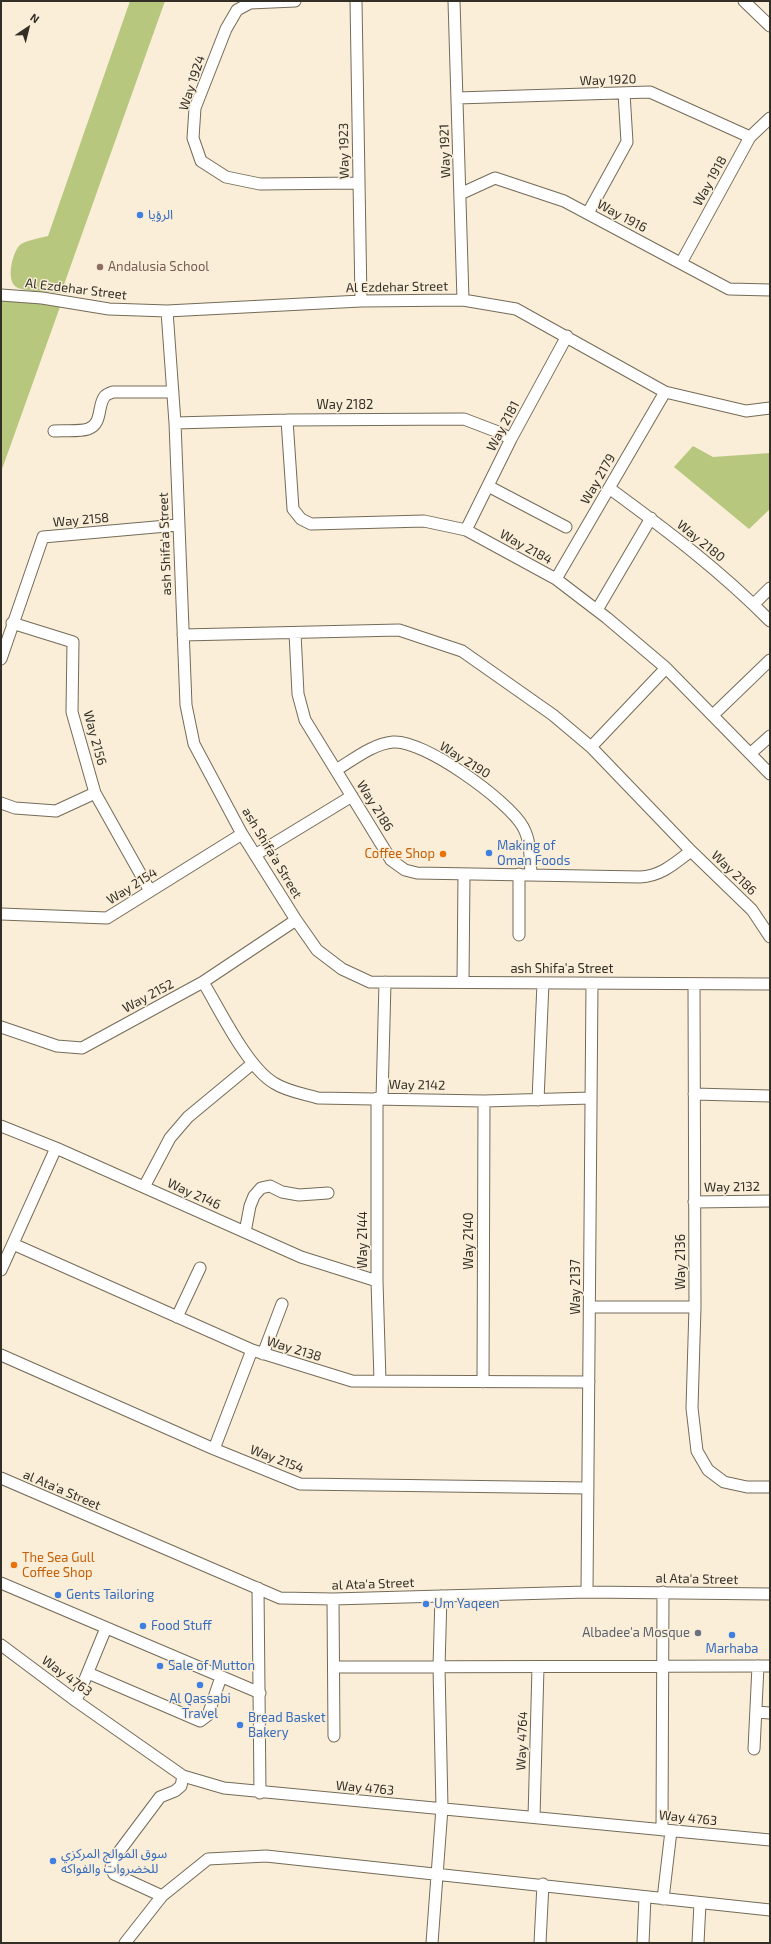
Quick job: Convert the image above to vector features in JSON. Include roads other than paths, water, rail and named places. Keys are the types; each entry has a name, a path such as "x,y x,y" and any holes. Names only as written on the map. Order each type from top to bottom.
{"street":[{"name":"Way 1924","path":"295,1 250,3 237,10 226,29 195,108 193,138 202,161 226,177 260,184 358,183"},
{"name":"Way 1923","path":"356,1 361,301"},
{"name":"Way 1921","path":"454,1 463,300"},
{"path":"744,1 770,26"},
{"name":"Way 1920","path":"457,98 650,92 750,137"},
{"path":"588,213 627,142 624,93"},
{"name":"Way 1918","path":"681,263 750,137 770,118"},
{"name":"Way 1916","path":"460,194 495,178 564,200 729,289 770,290"},
{"name":"Al Ezdehar Street","path":"1,295 42,298 109,309 167,311 361,301 463,300 516,309 567,336 665,392 746,411 770,408"},
{"name":"ash Shifa'a Street","path":"167,311 175,423 186,705 194,744 242,834 296,920 317,950 342,969 370,982 770,984"},
{"name":"Way 2181","path":"466,530 511,440 567,336"},
{"path":"54,431 89,429 95,423 100,414 102,402 105,396 113,392 173,392"},
{"name":"Way 2179","path":"556,579 665,392"},
{"name":"Way 2182","path":"175,423 287,420 464,419 498,432 511,440"},
{"name":"Way 2184","path":"287,420 293,509 301,519 311,524 424,521 466,530 556,579 597,610 666,668 770,774"},
{"path":"488,486 566,527"},
{"name":"Way 2180","path":"609,488 690,548 754,604 770,621"},
{"path":"597,610 651,518"},
{"name":"Way 2158","path":"1,658 43,537 178,525"},
{"path":"754,604 770,588"},
{"name":"Way 2156","path":"12,623 73,642 72,712 95,793 150,891"},
{"name":"Way 2186","path":"183,635 399,630 462,651 553,715 591,747 691,851 752,910 770,937"},
{"name":"Way 2186","path":"295,633 299,703 305,720 391,860 400,868 417,873 646,876 663,871 691,851"},
{"path":"713,715 770,660"},
{"path":"591,747 666,668"},
{"path":"751,754 770,736"},
{"name":"Way 2190","path":"336,770 380,745 394,742 407,744 444,760 489,792 516,816 528,841 531,875"},
{"path":"1,803 15,808 56,811 95,793"},
{"path":"256,856 352,796"},
{"name":"Way 2154","path":"1,914 107,918 242,834"},
{"path":"463,982 464,874"},
{"path":"519,874 519,935"},
{"name":"Way 2152","path":"1,1027 57,1046 82,1048 203,982 296,920"},
{"name":"Way 2142","path":"203,982 252,1064 274,1083 318,1098 484,1101 591,1098"},
{"name":"Way 2144","path":"380,1381 377,1281 380,1098 385,982"},
{"path":"538,1100 542,983"},
{"name":"Way 2137","path":"587,1592 592,983"},
{"name":"Way 2136","path":"694,984 695,1307 692,1408 697,1451 708,1470 724,1482 746,1487 770,1487"},
{"path":"144,1187 170,1138 188,1117 252,1064"},
{"path":"694,1094 770,1096"},
{"name":"Way 2140","path":"483,1382 484,1101"},
{"name":"Way 2146","path":"1,1126 56,1148 301,1257 377,1281"},
{"path":"1,1270 56,1148"},
{"path":"245,1232 250,1206 254,1196 261,1188 270,1186 282,1192 299,1195 328,1193"},
{"name":"Way 2132","path":"694,1202 770,1201"},
{"name":"Way 2138","path":"13,1244 252,1350 352,1380 589,1382"},
{"path":"177,1317 200,1268"},
{"path":"263,1354 282,1304"},
{"path":"590,1307 695,1307"},
{"path":"214,1449 252,1350"},
{"name":"Way 2154","path":"1,1355 214,1449 300,1484 588,1488"},
{"name":"al Ata'a Street","path":"1,1478 280,1598 333,1600 587,1592 770,1594"},
{"path":"1,1584 260,1694"},
{"path":"258,1588 260,1793"},
{"path":"663,1592 663,1666 667,1830 663,1899"},
{"path":"432,1943 442,1808 439,1667 440,1596"},
{"path":"333,1600 334,1736"},
{"path":"76,1701 106,1628"},
{"name":"Way 4763","path":"1,1645 76,1701 184,1776 224,1788 260,1793 442,1808 770,1840"},
{"path":"754,1749 758,1666"},
{"path":"334,1667 770,1666"},
{"name":"Way 4764","path":"534,1817 538,1667"},
{"path":"88,1673 200,1721 208,1715 221,1677"},
{"path":"756,1712 770,1713"},
{"path":"162,1896 114,1874 111,1868 112,1861 160,1797 178,1789 181,1786 184,1776"},
{"path":"125,1943 162,1896 208,1859 266,1856 543,1884 663,1899 770,1910"},
{"path":"540,1943 543,1884"},
{"path":"643,1943 646,1897"},
{"path":"698,1943 700,1902"}],"place":[{"name":"الرؤيا","path":"140,215"},
{"name":"Andalusia School","path":"100,267"},
{"name":"Making of Oman Foods","path":"489,853"},
{"name":"Coffee Shop","path":"443,854"},
{"name":"The Sea Gull Coffee Shop","path":"14,1565"},
{"name":"Gents Tailoring","path":"58,1595"},
{"name":"Um Yaqeen","path":"426,1604"},
{"name":"Food Stuff","path":"143,1626"},
{"name":"Albadee'a Mosque","path":"698,1633"},
{"name":"Marhaba","path":"732,1635"},
{"name":"Sale of Mutton","path":"160,1666"},
{"name":"Al Qassabi Travel","path":"200,1685"},
{"name":"Bread Basket Bakery","path":"240,1725"},
{"name":"سوق الموالح المركزي للخضروات والفواكه","path":"53,1861"}]}
